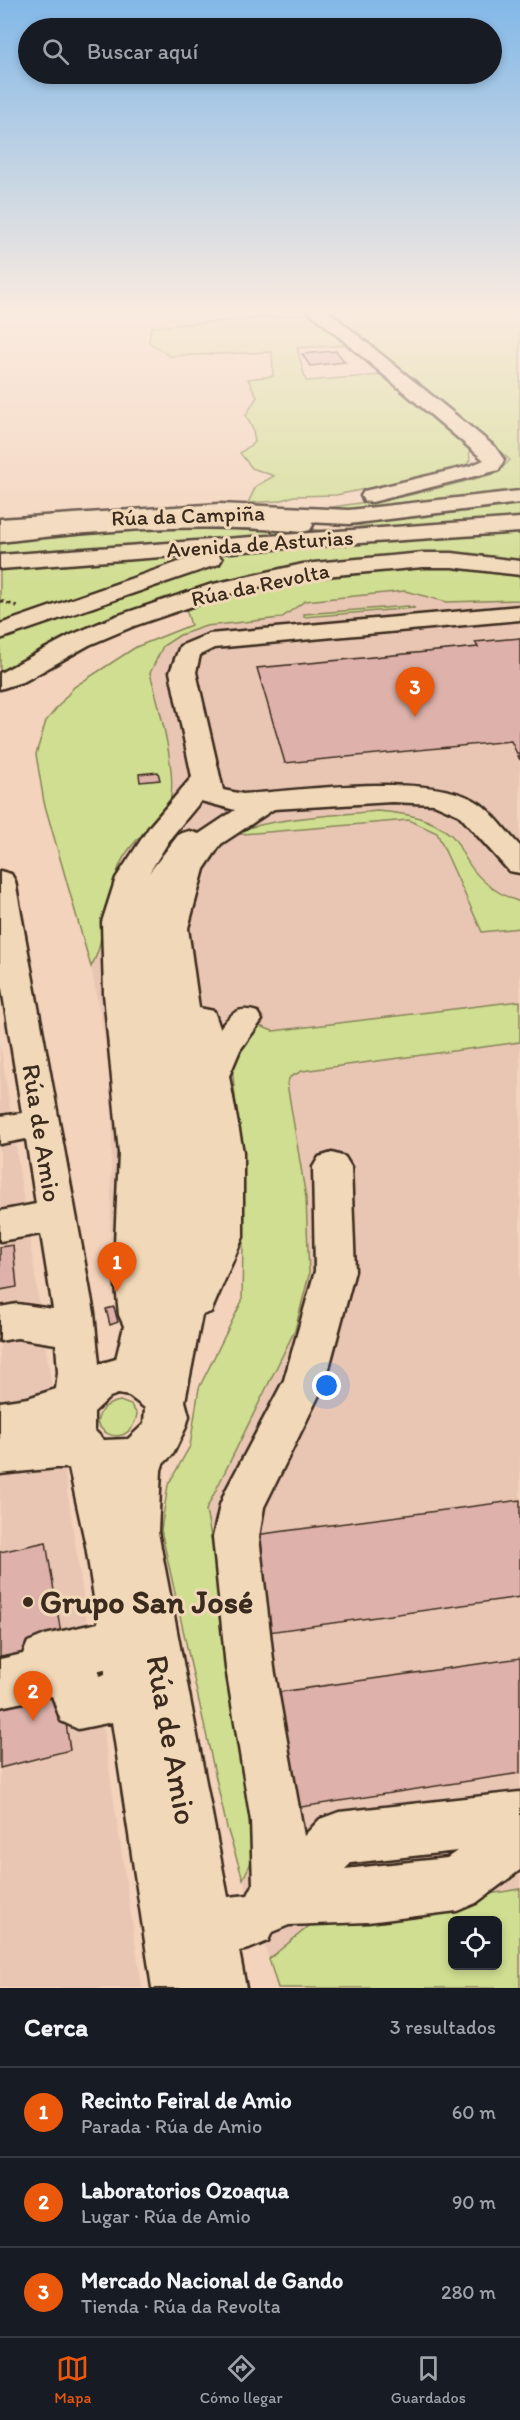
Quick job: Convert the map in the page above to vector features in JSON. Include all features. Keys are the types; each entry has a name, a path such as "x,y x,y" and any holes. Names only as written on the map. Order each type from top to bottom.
{"street":[{"path":"288,514 492,466 494,460 488,451 427,401"},
{"name":"Rúa da Campiña","path":"0,526 207,511 247,510 349,517 520,498"},
{"path":"0,535 191,519 265,521 393,534"},
{"name":"Avenida de Asturias","path":"0,562 520,525"},
{"path":"0,632 209,559 241,550 296,541"},
{"name":"Rúa da Revolta","path":"4,681 80,640 125,621 195,596 258,580 303,571 423,560 452,560 520,568"},
{"path":"520,613 209,641 189,651 183,672 210,795 250,801 392,793 439,796 469,809 520,864"},
{"path":"202,1019 225,1152 224,1237 176,1352 138,1385 93,1384 76,1402 70,1423 72,1433 84,1450 93,1456 117,1461 133,1458 144,1453 158,1441 165,1428 167,1415 138,1385 141,1338 134,1266 138,1153 120,994 118,922 131,878 159,832 206,778"},
{"path":"141,1338 160,1265 167,1151 147,926 159,881 166,869 198,831 250,801"},
{"path":"176,1352 195,1238 194,1170 183,1017 172,928 189,868 211,838 250,801"},
{"name":"Rúa de Amio","path":"0,881 14,1045 42,1123 75,1322 79,1372 76,1402"},
{"path":"213,1074 225,1046 245,1020"},
{"path":"0,1130 42,1123"},
{"path":"221,1952 278,1821 250,1668 236,1537 242,1505 304,1383 335,1271 332,1167"},
{"path":"0,1226 56,1216"},
{"path":"6,1320 75,1322"},
{"name":"Rúa de Amio","path":"75,1322 138,1385"},
{"path":"0,1421 28,1417 76,1402"},
{"path":"0,1454 56,1448 84,1450"},
{"name":"Rúa de Amio","path":"84,1450 95,1481 109,1546 133,1694 221,1952"},
{"name":"Rúa de Amio","path":"144,1453 139,1470 135,1532 221,1952"},
{"name":"Rúa de Amio","path":"109,1546 134,1618 185,1896 221,1952"},
{"path":"0,1670 125,1641"},
{"path":"0,1683 73,1667 78,1704 133,1694"},
{"path":"221,1952 339,1838 520,1818"},
{"path":"221,1952 368,1895 458,1884 520,1838"}],"shaded area":[{"path":"520,588 520,1948 502,1925 502,1916 448,1916 448,1921 277,1985 227,1828 161,1530 168,1485 190,1446 199,1388 242,1301 244,1237 110,1239 113,1081 91,967 44,802 36,754 46,721 74,687 136,647 191,625 282,604 415,590"},
{"path":"0,1042 142,1988 0,1988"}],"green space":[{"path":"255,401 412,401 469,449 470,460 463,469 336,495 294,496 279,501 248,503 256,486 274,476 252,468 240,453 255,442 253,430 246,415"},
{"path":"440,401 520,401 520,492 344,513 306,511 406,496 463,482 497,473 510,460"},
{"path":"520,500 520,518 375,527 263,518"},
{"path":"150,525 271,525 327,531 330,534 0,555 0,540"},
{"path":"520,531 520,600 447,602 405,591 305,601 281,618 206,626 180,635 163,646 150,673 167,742 172,781 171,796 167,807 123,858 105,909 99,948 91,967 44,802 36,754 46,721 74,687 136,647 191,625 182,596 0,675 0,569"},
{"path":"408,606 415,608 304,617 304,614"},
{"path":"377,811 416,817 434,824 451,835 482,880 504,895 520,902 520,928 482,932 437,833 409,820 231,835 244,829 280,821"},
{"path":"520,1001 520,1042 302,1071 290,1077 287,1083 306,1198 309,1275 295,1330 206,1510 264,1815 257,1850 243,1879 227,1828 161,1530 168,1485 190,1446 199,1388 242,1301 244,1186 231,1056 254,1024 273,1031"},
{"path":"120,1401 131,1405 137,1414 135,1422 126,1433 114,1436 102,1430 97,1423 104,1408"},
{"path":"520,1889 520,1988 278,1988 269,1959 314,1922"}],"building":[{"path":"520,638 520,760 511,741 285,763 257,668 478,647 475,642"},
{"path":"158,772 160,780 140,782 139,774"},
{"path":"13,1245 17,1287 0,1290 0,1247"},
{"path":"114,1307 118,1322 110,1325 106,1309"},
{"path":"520,1500 520,1597 261,1633 247,1536"},
{"name":"Grupo San José","path":"46,1542 64,1652 0,1667 0,1552"},
{"path":"520,1658 520,1773 282,1810 266,1694"},
{"path":"59,1677 70,1750 0,1768 0,1691"}],"place":[{"name":"Mercado Nacional de Gando","path":"415,717"},
{"name":"Recinto Feiral de Amio","path":"117,1292"},
{"name":"Grupo San José","path":"28,1602"},
{"name":"Laboratorios Ozoaqua","path":"33,1721"}]}
